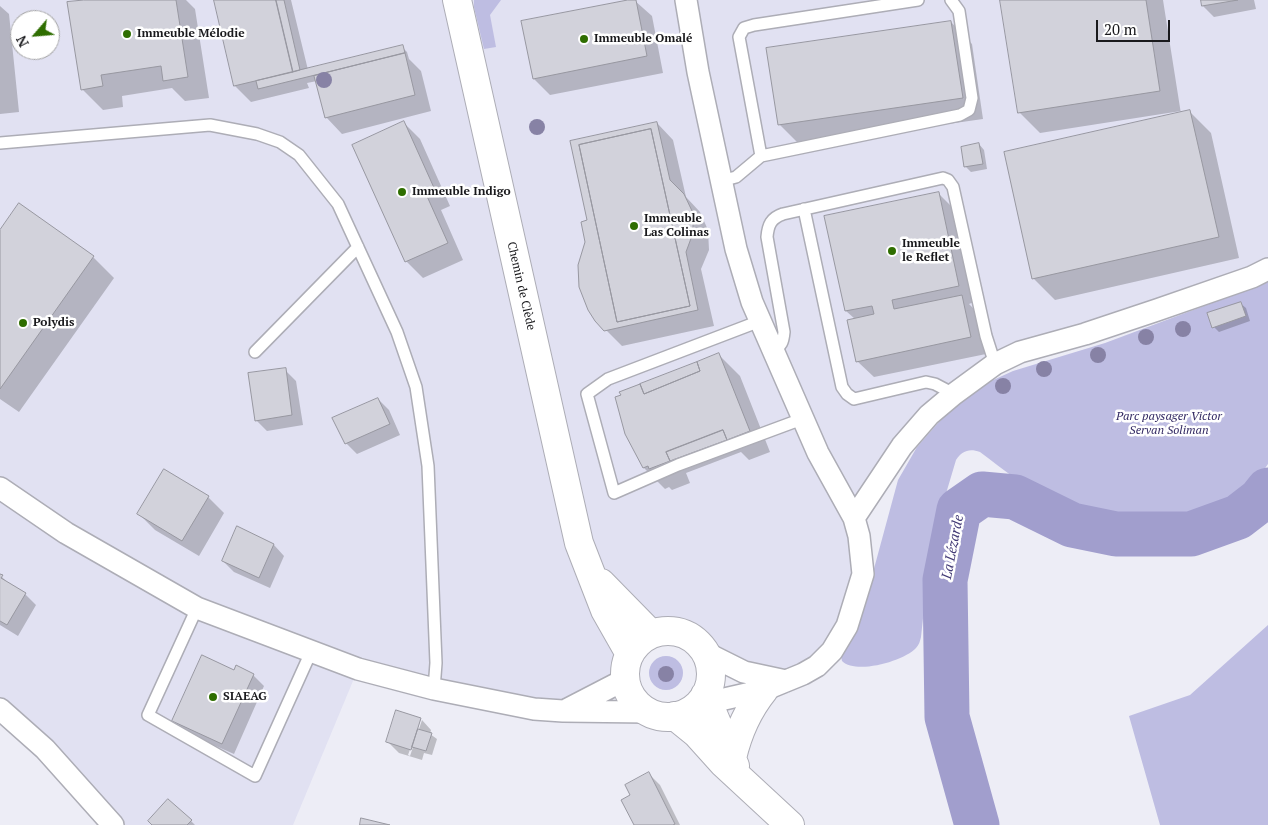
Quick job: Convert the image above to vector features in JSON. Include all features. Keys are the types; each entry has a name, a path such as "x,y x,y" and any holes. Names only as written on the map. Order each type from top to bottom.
{"main road":[{"name":"Chemin de Clède","path":"457,0 574,526 628,667"},
{"name":"Chemin de Clède","path":"590,571 651,634"},
{"path":"697,705 662,716 648,712 640,706 628,689 628,667 636,645 651,634 669,630 686,634 700,645 706,653 711,674 710,685 697,705 696,733 736,769 790,825"},
{"path":"736,769 736,741 745,718 752,705 775,685"},
{"path":"697,705 736,769"}],"street":[{"path":"686,0 698,72 736,249 752,302 772,352 818,453 854,518 859,536 863,574 847,626 832,651 817,666 775,685 697,705"},
{"path":"854,518 902,446 930,415 954,394 995,364 1020,352 1085,334 1157,310 1252,277 1268,269"},
{"path":"0,488 66,533 197,608 358,669 434,689 534,709 648,712"},
{"path":"706,653 775,685"},
{"path":"564,711 602,693 628,667"},
{"path":"0,709 45,749 113,825"},
{"path":"90,800 102,825"}],"lane":[{"path":"761,156 739,37 744,28 918,0"},
{"path":"722,181 736,177 761,156 960,116 969,110 972,98 959,11 951,0"},
{"path":"0,143 210,125 257,134 280,142 299,155 338,204 397,332 416,387 428,466 436,663 434,689"},
{"path":"772,352 780,347 784,341 767,237 768,228 777,216 943,178 948,180 953,187 986,336 995,364"},
{"path":"804,209 842,387 847,394 854,398 926,382 935,384 954,394"},
{"path":"255,352 358,247"},
{"path":"760,321 608,379 587,394 614,493 678,465 802,419"},
{"path":"197,608 148,715 255,776 311,652"}],"shaded area":[{"path":"0,0 1268,0 1268,269 1020,352 954,394 874,489 859,536 847,626 786,681 706,653 694,639 678,632 660,631 645,637 630,654 627,662 626,679 563,711 358,669 293,825 113,825 0,709"}],"green space":[{"path":"474,0 501,0 490,15 496,47 484,49"},
{"name":"Parc paysager Victor Servan Soliman","path":"1268,282 1268,464 1242,497 1230,506 1211,515 1189,520 1167,523 1120,521 1097,517 1056,503 1026,486 980,452 966,451 956,460 931,544 921,637 918,646 910,653 880,665 858,667 842,661 841,656 859,624 898,480 917,447 962,400 980,386 1013,371 1105,343"},
{"path":"1268,625 1268,825 1160,825 1129,716 1190,695"},
{"path":"666,656 678,661 683,673 678,685 666,690 654,685 649,673 654,661"}],"building":[{"name":"Immeuble Mélodie","path":"84,0 176,0 188,77 163,81 161,66 101,75 103,86 81,90 67,2"},
{"path":"214,0 276,0 293,72 234,86"},
{"path":"276,0 284,0 300,70 293,72"},
{"name":"Immeuble Omalé","path":"636,0 647,56 533,79 521,21"},
{"path":"1000,0 1146,0 1160,91 1018,113"},
{"path":"1201,0 1238,0 1202,6"},
{"path":"951,21 963,98 778,125 766,48"},
{"path":"403,45 405,53 258,89 256,81"},
{"path":"405,53 415,95 325,118 314,76"},
{"path":"1190,110 1219,237 1032,279 1004,152"},
{"name":"Immeuble Indigo","path":"404,121 435,190 426,194 448,243 405,262 352,145"},
{"path":"657,122 670,180 684,194 693,213 693,233 686,252 698,310 604,331 595,321 588,310 579,287 578,265 585,242 581,222 587,220 570,141","holes":["651,129 690,306 617,322 579,145"]},
{"name":"Immeuble Las Colinas","path":"651,129 690,306 617,322 579,145"},
{"path":"979,143 983,164 964,167 961,147"},
{"name":"Immeuble le Reflet","path":"939,192 959,286 892,300 894,309 962,295 971,337 856,362 847,320 874,314 872,306 845,311 824,216"},
{"name":"Polydis","path":"19,203 94,256 0,389 0,230"},
{"path":"1241,302 1246,316 1212,328 1207,313"},
{"path":"719,353 750,431 727,440 723,430 666,452 670,461 649,469 648,466 643,468 625,434 615,397 621,395 619,392 640,384 644,394 700,371 697,362"},
{"path":"697,362 700,371 644,394 640,384"},
{"path":"286,368 292,415 255,421 248,373"},
{"path":"378,398 390,424 345,444 332,418"},
{"path":"723,430 727,440 670,461 666,452"},
{"path":"164,469 209,496 182,541 137,514"},
{"path":"237,526 274,544 259,578 222,561"},
{"path":"0,574 3,575 1,578 26,593 7,625 0,621"},
{"name":"SIAEAG","path":"202,655 234,670 236,665 254,674 222,744 172,721"},
{"path":"396,710 421,718 411,750 386,742"},
{"path":"418,729 432,733 426,751 412,747"},
{"path":"649,772 675,824 673,825 634,825 621,800 630,795 625,785"},
{"path":"168,799 192,820 187,825 152,825 148,821"},
{"path":"361,818 390,825 360,825"}],"waterway":[{"name":"La Lézarde","path":"977,825 947,717 945,580 959,510 982,494 1015,497 1072,525 1116,534 1191,534 1238,517 1260,500 1268,490"}],"place":[{"name":"Immeuble Mélodie","path":"127,34"},
{"name":"Immeuble Omalé","path":"584,39"},
{"name":"Immeuble Indigo","path":"402,192"},
{"name":"Immeuble Las Colinas","path":"634,226"},
{"name":"Immeuble le Reflet","path":"892,251"},
{"name":"Polydis","path":"23,323"},
{"name":"SIAEAG","path":"213,697"}]}
